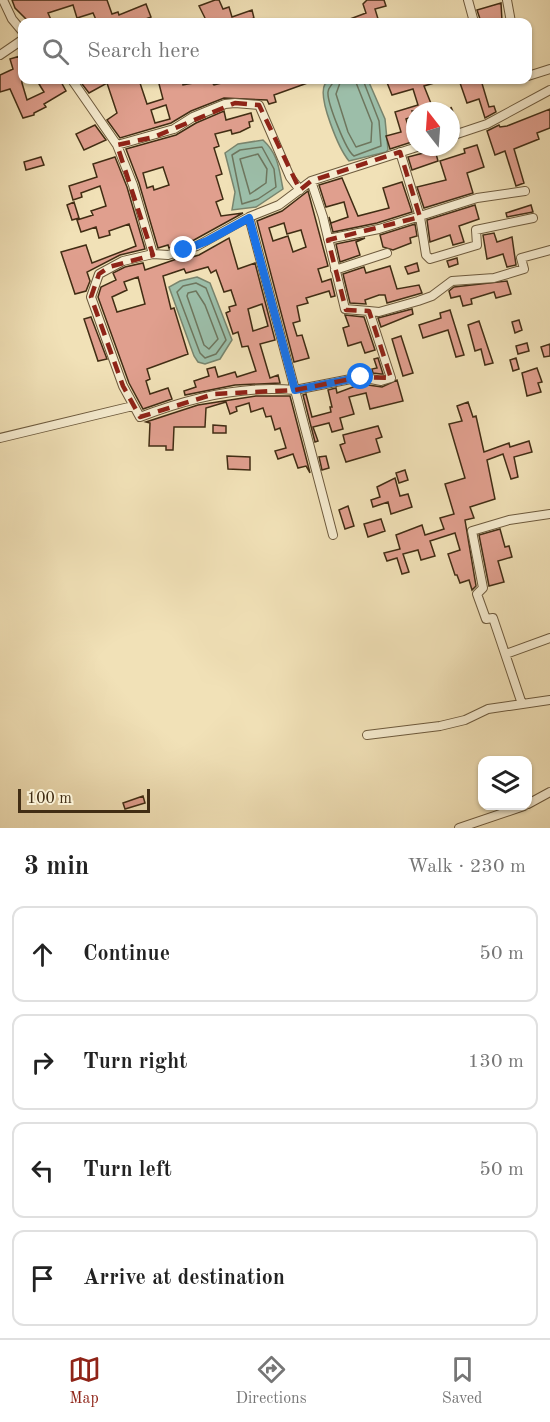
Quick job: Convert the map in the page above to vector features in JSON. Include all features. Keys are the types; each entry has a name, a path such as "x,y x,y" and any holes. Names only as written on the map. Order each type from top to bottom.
{"street":[{"path":"3,0 18,26"},
{"path":"468,0 473,18"},
{"path":"507,0 511,18"},
{"path":"0,55 18,43"},
{"path":"532,75 550,69"},
{"path":"75,84 117,145 133,185 153,254"},
{"path":"460,133 487,124 550,90"},
{"path":"117,145 174,129 193,117 225,104 259,105 290,177 300,190"},
{"path":"369,311 391,378 381,381 361,377 295,390 278,388 214,394 140,417 112,359 91,297 99,274 109,267 153,254 168,255 197,246 279,205 311,181 406,150"},
{"path":"400,152 420,216 426,255 430,259 477,245 476,230 532,218"},
{"path":"311,181 345,309 379,312 418,301 432,296 452,281 494,278 524,269 521,258 550,250"},
{"path":"328,239 420,216 477,198 525,191"},
{"path":"249,218 333,535"},
{"path":"335,270 387,254"},
{"path":"0,438 133,406"},
{"path":"522,704 496,623 493,618 486,619 477,594 483,588 471,531 509,520 550,514"},
{"path":"506,654 550,638"},
{"path":"367,735 440,726 465,720 488,709 550,700"},
{"path":"532,802 550,792"},
{"path":"459,828 511,810"},
{"path":"492,816 494,828"}],"highlighted area":[{"path":"235,103 259,105 300,190 311,181 400,152 420,217 328,240 346,310 369,311 391,378 361,377 295,390 214,394 140,417 123,386 91,297 99,274 109,267 153,255 117,145 154,137"}],"water":[{"path":"325,84 370,84 385,119 388,150 349,161 335,135 326,111 323,91"},
{"path":"263,140 275,157 283,189 256,207 232,210 235,192 225,153 238,144"},
{"path":"197,277 210,283 232,340 220,359 205,364 198,362 194,356 169,287 180,281"}],"building":[{"path":"12,0 107,0 112,14 118,12 119,15 146,4 151,17 95,18 93,13 77,18 73,5 48,13 50,18 25,18 15,8"},
{"path":"219,0 223,9 229,7 232,17 252,10 254,18 205,18 199,6"},
{"path":"367,0 384,0 386,6 375,9 378,18 353,18 366,13 363,4"},
{"path":"501,3 502,18 480,18 477,10"},
{"path":"18,57 18,84 22,84 27,100 44,92 39,84 62,84 66,91 44,104 46,107 34,115 23,118 10,89 0,92 0,75 13,69 10,59"},
{"path":"82,84 105,84 89,93"},
{"path":"107,84 140,84 147,104 163,99 159,84 305,84 274,95 276,102 269,104 267,100 224,98 191,111 171,123 120,138 107,120 117,113","holes":["166,105 170,119 155,123 151,110"]},
{"path":"388,84 431,84 424,86 430,102 417,102 413,89 392,95"},
{"path":"460,84 482,84 489,107 494,106 496,112 485,118 479,99 467,103"},
{"path":"406,109 406,144 390,149 386,136 401,132 395,112"},
{"path":"550,109 550,128 537,133 539,139 514,149 524,183 516,186 505,151 495,155 487,131 499,125 500,127 507,126"},
{"path":"224,111 226,120 251,113 253,121 249,122 250,127 232,134 231,130 215,134 219,146 214,148 222,174 216,176 223,199 216,202 221,216 243,213 194,240 169,248 168,245 158,248 139,183 126,149 176,135","holes":["163,167 169,185 154,190 153,186 147,188 143,173"]},
{"path":"95,125 106,140 84,150 76,134"},
{"path":"477,145 484,167 467,173 473,193 424,208 417,187 446,180 440,161 460,156 465,153 464,149"},
{"path":"437,156 438,161 412,170 408,157"},
{"path":"41,157 44,165 26,170 24,162"},
{"path":"115,157 127,187 145,249 120,255 87,272 90,281 86,291 75,294 61,252 86,245 92,263 136,246 129,224 109,231 110,235 99,238 96,227 81,232 77,220 93,215 91,211 106,206 100,186 81,193 82,197 73,200 69,186 97,177 93,164"},
{"path":"342,178 358,216 389,208 383,188 402,182 412,212 377,223 333,232 329,217 331,223 348,217 344,202 326,207 319,185"},
{"path":"308,191 328,266 318,269 322,282 331,279 335,296 331,297 329,291 306,298 308,303 297,306 300,321 293,323 297,336 302,335 309,358 294,362 257,221 282,211","holes":["284,223 287,234 301,230 306,247 293,252 288,236 273,241 269,228"]},
{"path":"74,202 79,218 72,220 67,205"},
{"path":"475,205 479,219 459,226 464,242 453,245 450,235 430,242 427,220"},
{"path":"531,205 533,212 507,217 506,213"},
{"path":"415,224 417,236 410,238 411,243 393,250 383,247 380,235"},
{"path":"494,233 497,242 512,237 516,265 507,267 503,254 487,259 483,235"},
{"path":"229,238 238,269 255,263 275,340 260,344 270,378 278,375 280,383 235,385 185,395 184,391 196,387 194,381 209,376 207,369 215,367 218,377 235,372 237,377 256,371 248,346 242,347 238,332 233,334 226,313 230,311 229,307 236,305 231,290 224,292 216,270 211,273 208,267 186,273 184,269 163,276 171,309 174,308 188,354 147,369 150,379 146,381 150,394 168,388 172,399 143,409 129,383 98,297 101,287 116,280 113,273 125,267 143,263 145,270 191,254 192,257","holes":["138,277 145,304 117,312 112,297 127,290 124,282","262,304 268,326 253,331 248,309"]},
{"path":"365,238 356,242 360,255 340,262 336,244"},
{"path":"457,258 458,264 449,267 447,261"},
{"path":"417,263 419,271 408,274 405,267"},
{"path":"390,266 397,289 419,285 422,293 387,303 385,295 379,295 365,300 366,304 350,303 343,274 364,267 366,273"},
{"path":"507,281 511,294 496,298 494,292 471,299 472,304 463,306 460,296 451,298 449,291 454,287"},
{"path":"412,309 413,314 381,327 378,318"},
{"path":"450,310 464,355 456,357 448,330 423,338 419,325 441,318 440,313"},
{"path":"345,315 364,317 375,350 365,353 361,342 348,346 343,328 349,326"},
{"path":"91,317 107,359 98,361 84,319"},
{"path":"519,320 522,330 515,333 512,322"},
{"path":"479,321 493,363 485,365 481,349 475,351 468,325"},
{"path":"401,336 413,373 403,376 392,339"},
{"path":"527,343 529,351 518,354 516,346"},
{"path":"550,344 550,356 544,357 541,347"},
{"path":"378,358 383,374 373,373 372,369 377,368 374,359"},
{"path":"516,358 519,369 513,371 510,360"},
{"path":"537,368 542,382 538,383 541,392 527,396 522,373"},
{"path":"397,380 403,401 370,409 366,393 349,397 354,414 340,418 343,429 332,432 329,423 313,427 318,441 315,442 303,395 306,394 312,417 331,412 328,390 336,388 337,393 361,384 382,387"},
{"path":"256,396 290,396 310,473 306,466 298,468 293,454 278,459 275,451 286,448 280,428 275,430 271,416 266,417 263,408 251,412 249,403 236,407 237,411 230,414 226,402 206,408 205,427 174,427 173,450 166,450 166,446 149,446 150,423 146,422 198,405"},
{"path":"468,402 473,417 476,416 484,452 509,443 510,447 529,441 532,452 514,457 518,477 511,479 503,454 487,460 495,499 470,507 474,518 465,520 476,586 472,590 469,580 460,583 448,554 460,550 455,533 430,541 435,556 421,560 418,550 403,554 409,572 402,574 397,558 387,561 384,553 400,549 396,535 422,525 425,535 444,529 440,518 454,514 445,484 465,478 449,424 462,421 457,406"},
{"path":"213,425 226,426 226,433 213,433"},
{"path":"378,426 382,437 376,439 380,452 346,462 340,445 345,443 343,435"},
{"path":"227,456 250,457 250,470 228,469"},
{"path":"326,456 329,468 322,470 319,457"},
{"path":"405,470 408,480 399,483 396,473"},
{"path":"395,478 400,496 408,494 412,507 391,514 388,502 373,507 371,500 380,497 377,487"},
{"path":"348,506 354,526 345,529 339,510"},
{"path":"381,519 385,531 368,537 364,524"},
{"path":"500,529 505,547 509,546 512,557 498,561 504,582 489,586 479,535"},
{"path":"143,796 145,803 125,809 123,803"}],"route":[{"path":"184,250 197,246 249,218 285,345 295,390 361,377"}]}
